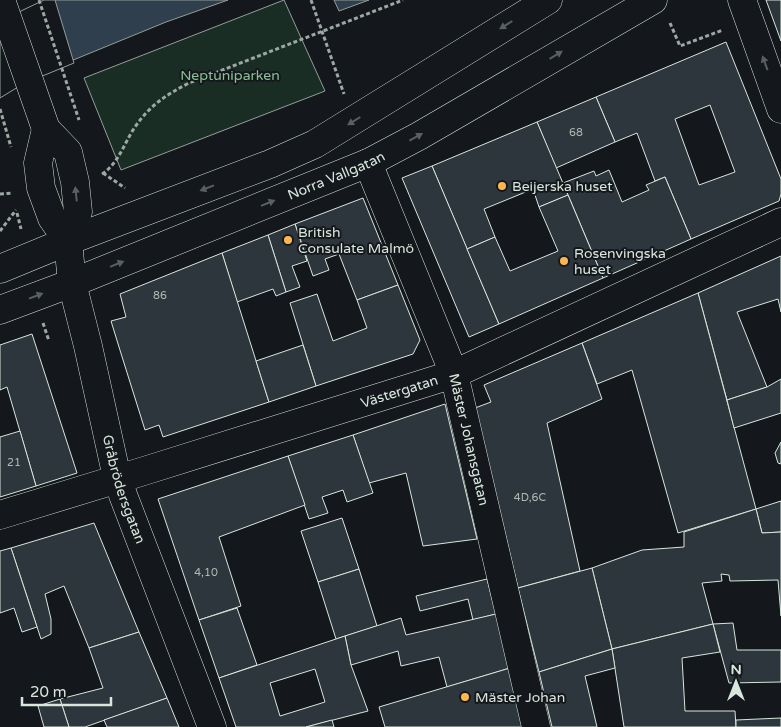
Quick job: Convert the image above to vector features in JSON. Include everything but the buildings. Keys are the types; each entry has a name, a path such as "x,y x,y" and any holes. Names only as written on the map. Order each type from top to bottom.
{"street":[{"path":"0,269 270,164 315,144 548,0"},
{"path":"742,0 781,109"},
{"name":"Gråbrödersgatan","path":"2,3 46,129 38,163 42,188 52,218 68,241 72,283 118,479 212,727"},
{"name":"Norra Vallgatan","path":"0,310 72,283 368,163 660,9"},
{"name":"Mäster Johansgatan","path":"368,163 456,373 536,727"},
{"name":"Västergatan","path":"0,515 456,373 781,222"}],"path":[{"path":"39,0 78,118"},
{"path":"311,0 353,121"},
{"path":"104,174 116,161 135,127 145,114 165,95 189,83 323,33 403,0"},
{"path":"660,9 680,46 731,27"},
{"path":"0,109 8,135"},
{"path":"0,194 9,194"},
{"path":"0,231 16,210"}],"green space":[{"name":"Neptuniparken","path":"284,0 325,91 121,170 84,78"}],"water":[{"path":"50,0 228,0 166,22 22,81"},
{"path":"334,0 369,0 339,11"}],"pier":[{"path":"44,0 55,0 74,63 23,84 0,98 0,21"}],"place":[{"name":"Beijerska huset","path":"502,186"},
{"name":"British Consulate Malmö","path":"288,240"},
{"name":"Rosenvingska huset","path":"564,261"},
{"name":"Mäster Johan","path":"465,697"}]}
